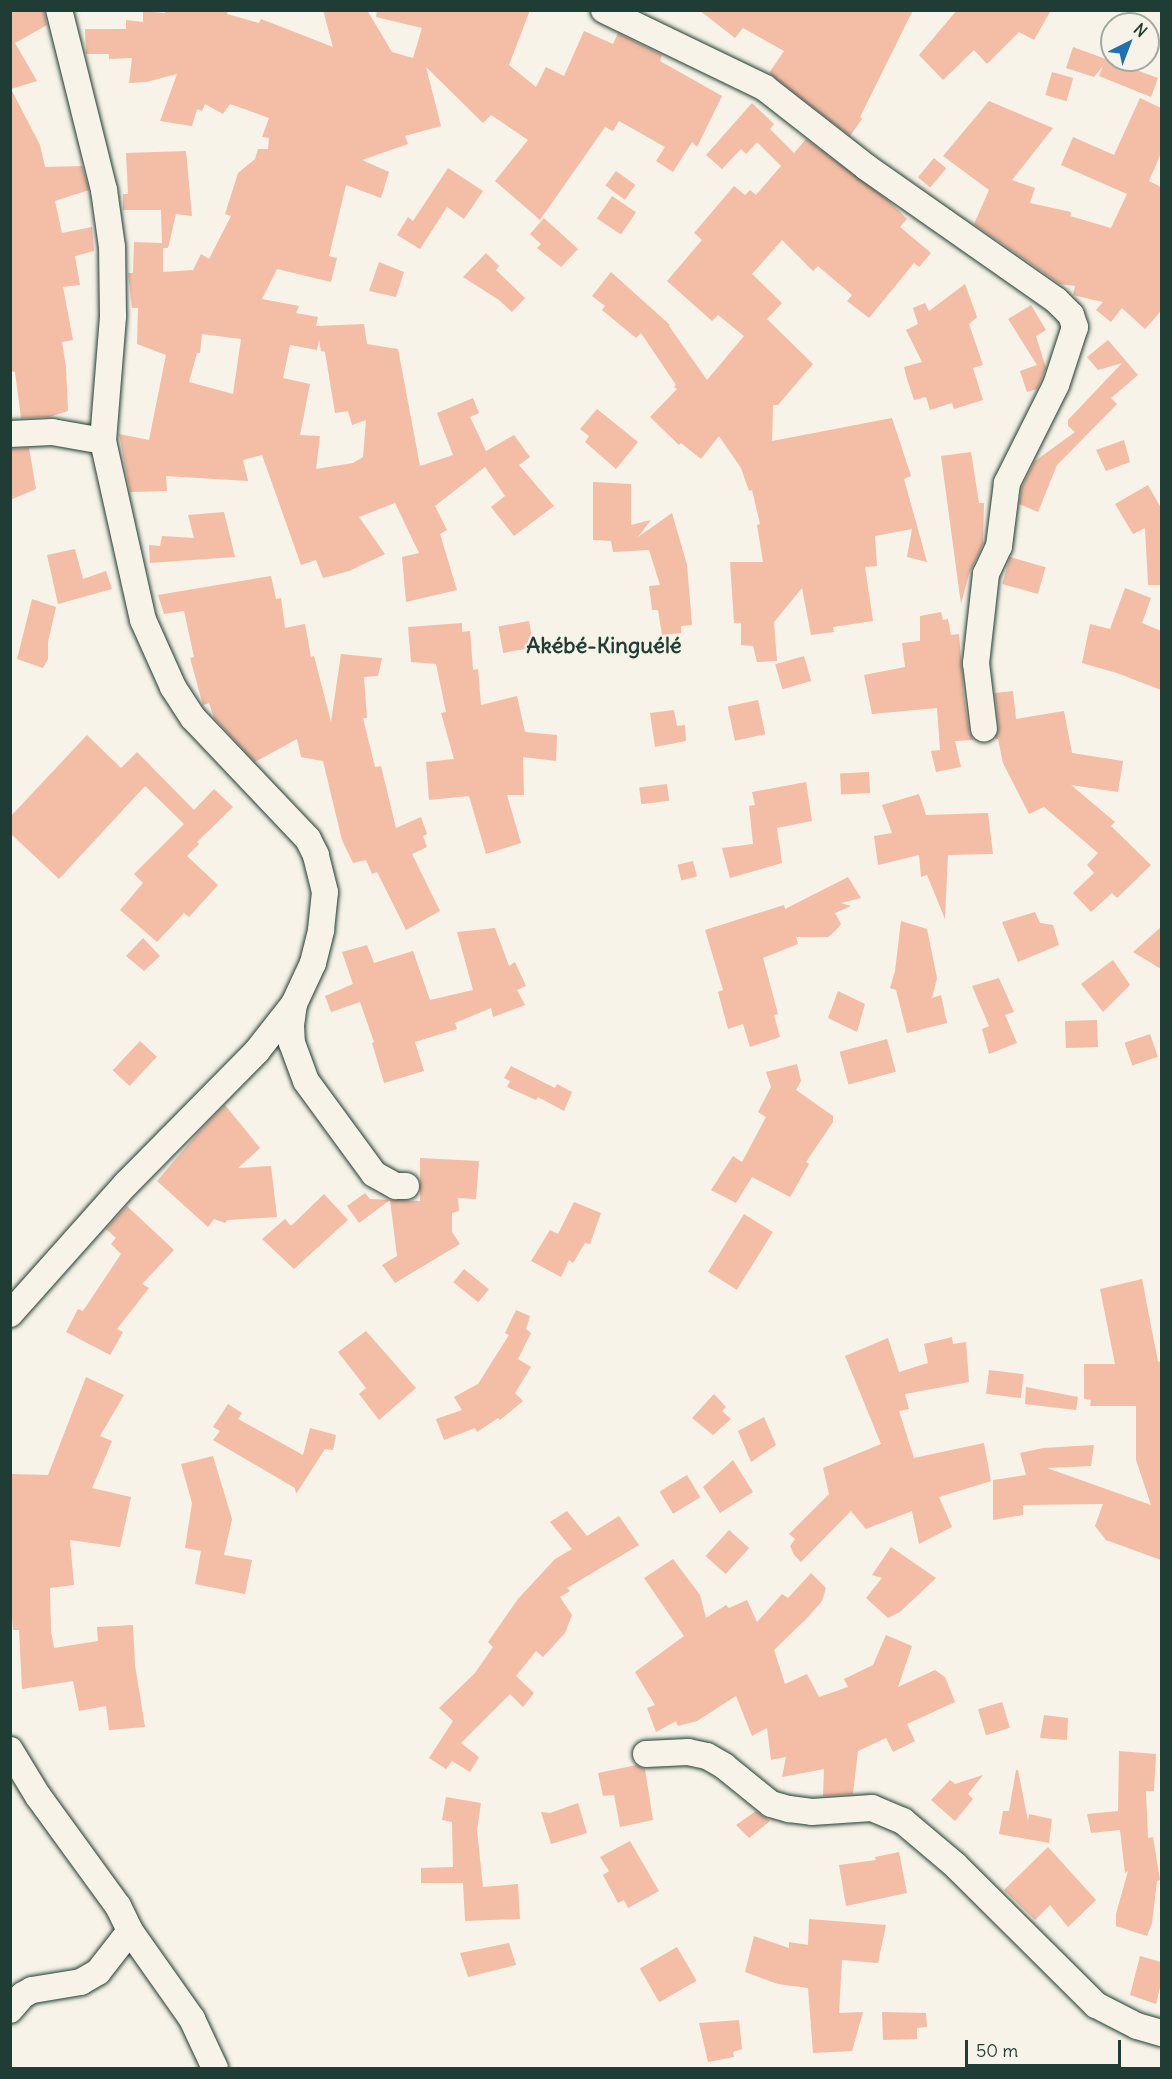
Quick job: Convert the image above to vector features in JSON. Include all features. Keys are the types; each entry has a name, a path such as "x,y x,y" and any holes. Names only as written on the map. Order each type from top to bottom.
{"street":[{"path":"10,1314 126,1184 257,1051 294,1004 313,963 321,930 325,892 316,855 308,839 193,718 173,687 143,620 103,441 112,316 112,247 104,190 59,10"},
{"path":"604,10 765,88 866,167 1056,300 1071,315 1075,327 1056,385 1007,483 999,546 986,574 976,663 984,729"},
{"path":"10,434 52,432 103,441"},
{"path":"294,1004 291,1026 292,1042 306,1081 374,1174 396,1186 406,1186"},
{"path":"10,1750 38,1796 118,1906 130,1931 192,2019 215,2068"},
{"path":"646,1754 688,1752 707,1756 724,1766 771,1804 789,1809 812,1812 872,1808 903,1821 955,1865 1089,1999 1114,2016 1161,2033"},
{"path":"12,2007 32,1990 81,1982 98,1972 130,1931"}],"building":[{"path":"10,10 44,10 47,25 15,43 37,81 11,89 40,145 45,167 82,166 89,190 55,201 62,233 92,227 94,251 75,256 80,285 63,287 73,340 62,342 66,367 68,411 49,417 21,418 15,372 10,371"},
{"path":"165,10 228,10 227,14 259,23 261,19 333,47 323,10 367,10 392,52 413,58 422,28 376,17 377,10 530,10 509,65 536,87 546,67 564,76 584,31 613,44 618,33 662,55 660,61 722,96 697,147 692,142 673,172 656,161 665,147 619,121 613,131 605,127 540,220 495,181 528,140 491,115 483,123 426,67 441,126 405,136 408,144 362,160 389,172 381,198 346,185 329,256 337,258 331,282 277,269 262,299 299,306 296,313 318,317 316,326 364,324 367,344 398,349 420,466 453,455 437,413 473,398 479,413 470,417 486,451 514,435 530,457 519,465 554,506 514,536 491,507 505,496 485,467 435,506 447,530 440,534 457,590 406,602 402,557 419,553 395,503 359,517 385,554 349,571 323,578 316,560 301,565 262,455 243,460 248,481 166,476 167,491 130,492 119,434 149,440 166,355 137,344 138,308 132,308 128,273 133,273 134,242 162,243 161,210 123,210 123,194 128,194 126,153 186,151 192,216 176,214 168,248 163,248 163,272 193,270 201,254 209,259 231,216 225,214 238,173 255,159 258,149 268,149 269,138 262,137 269,118 230,104 223,114 205,104 202,111 197,109 192,126 160,121 177,74 146,82 129,83 132,58 109,59 109,54 86,54 85,29 126,29 126,20 143,22 143,11 165,13","holes":["202,334 241,339 233,394 189,382 197,353 200,353","319,340 321,351 325,352 335,413 348,411 352,425 366,420 363,457 353,463 316,469 320,436 300,435 310,384 283,378 290,345 317,350"]},
{"path":"699,10 913,10 860,117 862,119 850,136 769,73 784,51 743,28 735,38"},
{"path":"957,10 1051,10 1034,40 1019,32 987,64 974,50 943,80 919,55"},
{"path":"1073,47 1100,57 1100,70 1094,77 1066,68"},
{"path":"1052,72 1073,78 1067,101 1045,95"},
{"path":"1101,72 1142,72 1158,78 1151,97 1099,76"},
{"path":"1140,98 1161,108 1161,153 1149,181 1161,187 1161,311 1145,329 1122,308 1111,322 1096,310 1103,302 1073,295 1075,286 1060,284 974,224 989,190 943,156 989,101 1053,128 1012,180 1035,188 1030,203 1071,212 1070,216 1111,228 1127,194 1061,165 1073,137 1114,155"},
{"path":"752,103 774,124 770,129 794,153 806,139 889,201 907,219 900,227 931,253 919,267 914,263 869,318 847,301 852,295 818,266 813,271 782,240 752,274 782,303 767,319 813,364 778,405 773,405 772,441 892,418 911,476 904,479 927,562 907,557 912,529 875,536 877,566 865,567 873,621 833,627 834,632 811,635 802,588 774,622 777,661 757,662 753,646 741,645 741,623 734,623 730,562 763,562 757,525 760,524 752,490 749,491 741,468 719,436 701,459 681,443 679,445 650,417 677,389 674,387 676,385 641,333 636,338 602,310 605,306 592,296 611,272 670,325 707,380 744,336 718,315 712,321 667,281 702,240 694,233 734,186 745,195 750,190 756,195 781,166 757,142 746,154 741,149 722,169 706,155"},
{"path":"934,158 946,168 930,187 918,177"},
{"path":"448,168 483,191 464,219 447,207 420,249 397,235 408,217 413,221"},
{"path":"616,171 635,185 625,200 605,186"},
{"path":"612,196 636,212 621,235 597,218"},
{"path":"544,218 578,249 561,267 537,248 541,244 530,234"},
{"path":"486,253 499,266 496,270 525,298 512,312 499,300 463,277"},
{"path":"379,262 404,272 396,297 369,291"},
{"path":"965,284 977,317 969,324 983,365 973,368 983,400 954,409 952,403 930,410 926,397 914,400 907,379 904,367 922,362 906,330 918,324 913,308 925,303 929,311"},
{"path":"1031,305 1046,330 1036,336 1046,368 1037,389 1027,392 1020,371 1037,365 1008,319"},
{"path":"1108,340 1138,375 1111,398 1117,404 1057,465 1038,512 1019,504 1022,487 1035,461 1075,432 1068,426 1068,420 1122,363 1098,370 1087,357"},
{"path":"597,409 638,442 616,469 585,442 589,436 580,429"},
{"path":"1124,440 1130,462 1106,471 1096,450"},
{"path":"29,448 36,489 10,500 10,449"},
{"path":"971,452 979,503 984,503 983,544 969,574 961,604 941,456"},
{"path":"593,482 631,484 631,525 651,520 638,537 672,513 687,565 692,625 681,626 681,633 662,635 658,610 652,610 649,586 660,585 649,550 613,552 611,541 593,540"},
{"path":"1148,485 1161,508 1161,585 1148,585 1145,528 1133,534 1115,504"},
{"path":"224,512 235,557 150,563 149,545 160,546 162,536 194,538 188,515"},
{"path":"75,549 83,579 106,571 112,589 58,604 47,555"},
{"path":"1010,557 1046,567 1038,594 1002,584"},
{"path":"271,576 276,599 281,598 285,628 305,624 311,657 314,656 331,722 341,654 382,658 378,676 364,677 367,718 363,718 375,767 381,766 396,828 421,817 427,834 423,836 427,847 412,854 440,911 406,930 377,872 372,874 366,860 353,863 342,840 323,761 301,757 297,739 255,762 214,718 209,703 203,705 190,658 194,657 184,611 164,614 158,595"},
{"path":"1125,588 1151,598 1142,623 1161,631 1161,690 1117,673 1082,663 1090,624 1110,629"},
{"path":"32,599 56,607 48,642 48,659 43,668 17,659"},
{"path":"941,612 943,620 948,619 951,635 959,634 964,696 969,731 974,740 955,741 961,767 936,772 931,751 940,750 937,708 872,714 864,675 905,667 902,643 920,641 920,616"},
{"path":"529,621 534,648 503,653 498,626"},
{"path":"462,623 462,632 470,631 473,670 478,669 481,705 517,696 525,732 557,735 556,761 523,757 524,795 507,795 521,843 486,854 469,796 429,800 426,762 454,759 441,713 446,712 436,664 411,662 408,627"},
{"path":"804,656 811,681 782,689 775,664"},
{"path":"1013,691 1016,719 1064,711 1072,753 1123,761 1118,792 1071,785 1115,822 1111,826 1151,865 1117,898 1112,893 1091,912 1073,893 1094,873 1087,865 1098,853 1044,807 1029,814 1003,763 998,739 995,739 999,727 995,693"},
{"path":"758,700 765,734 735,741 728,706"},
{"path":"674,710 677,726 685,725 686,741 655,747 650,713"},
{"path":"87,735 121,768 137,752 194,810 214,789 233,807 197,842 199,844 187,856 218,885 189,917 184,913 157,942 120,910 143,883 134,874 184,824 145,786 59,879 10,833 10,817"},
{"path":"869,772 870,793 841,794 840,774"},
{"path":"806,782 812,821 777,828 782,863 730,878 722,848 753,844 749,806 755,805 752,792"},
{"path":"667,784 669,801 641,804 639,787"},
{"path":"919,794 926,815 988,813 993,854 948,855 945,919 927,875 921,877 919,855 878,865 874,836 892,833 882,805"},
{"path":"693,861 697,877 681,880 677,865"},
{"path":"848,877 861,898 841,903 851,906 835,913 841,924 835,931 828,937 796,937 798,944 763,958 778,1014 774,1015 780,1037 750,1047 743,1024 728,1029 718,992 723,990 705,930 784,905 785,909"},
{"path":"1035,912 1040,923 1053,925 1059,945 1018,962 1002,922"},
{"path":"901,921 927,929 937,978 932,998 941,995 947,1023 907,1033 896,990 890,988 895,971"},
{"path":"1161,927 1161,969 1133,952"},
{"path":"495,928 509,966 515,962 526,986 517,990 525,1005 493,1017 491,1008 455,1023 457,1029 415,1042 424,1071 384,1083 372,1043 374,1042 360,1002 331,1012 325,996 353,984 342,952 367,945 374,963 413,951 430,1000 473,990 457,932"},
{"path":"143,938 160,956 144,971 126,956"},
{"path":"1113,960 1130,985 1103,1012 1081,984"},
{"path":"999,978 1014,1012 1005,1015 1017,1043 989,1054 982,1029 989,1026 972,986"},
{"path":"838,991 865,1004 857,1032 828,1018"},
{"path":"1097,1020 1098,1047 1066,1048 1065,1021"},
{"path":"1150,1034 1158,1057 1132,1065 1124,1043"},
{"path":"887,1039 896,1072 848,1085 840,1052"},
{"path":"140,1041 157,1057 130,1086 113,1070"},
{"path":"797,1064 801,1081 796,1090 833,1116 833,1122 806,1162 809,1164 790,1197 752,1177 736,1203 711,1190 733,1156 742,1162 766,1117 758,1112 771,1087 766,1072"},
{"path":"511,1066 555,1088 557,1084 572,1092 564,1111 538,1097 536,1100 507,1087 510,1081 504,1078"},
{"path":"225,1105 260,1148 238,1168 271,1166 277,1217 227,1220 225,1223 214,1219 208,1227 157,1181"},
{"path":"420,1158 479,1161 476,1199 458,1198 459,1211 452,1213 452,1232 460,1244 395,1283 382,1265 397,1256 390,1200 359,1223 347,1206 365,1193 370,1199 420,1201"},
{"path":"324,1194 348,1220 294,1269 262,1239 285,1219 291,1226"},
{"path":"574,1202 601,1213 590,1244 585,1243 573,1263 569,1260 561,1277 531,1261 550,1230 558,1234"},
{"path":"127,1206 174,1250 142,1284 149,1288 117,1329 123,1332 110,1355 66,1332 78,1309 83,1311 121,1254 111,1244 116,1238 106,1229"},
{"path":"744,1214 773,1232 737,1290 708,1272"},
{"path":"464,1269 489,1289 478,1302 453,1282"},
{"path":"1142,1279 1158,1362 1161,1361 1161,1560 1106,1540 1095,1526 1103,1504 1023,1505 1023,1515 993,1520 993,1480 1026,1475 1020,1453 1043,1448 1094,1445 1091,1466 1047,1468 1151,1505 1136,1460 1136,1406 1090,1406 1091,1400 1084,1399 1084,1364 1115,1364 1100,1289"},
{"path":"516,1310 530,1316 526,1329 531,1333 518,1359 531,1367 515,1393 523,1401 500,1420 498,1418 477,1432 475,1428 444,1440 436,1419 462,1410 454,1397 478,1384 509,1335 505,1333"},
{"path":"366,1331 416,1388 379,1420 359,1394 366,1388 338,1352"},
{"path":"952,1337 953,1344 966,1342 969,1382 905,1394 909,1409 899,1411 914,1458 984,1443 991,1481 939,1497 952,1527 919,1544 912,1511 866,1529 851,1511 801,1562 794,1555 790,1546 795,1539 789,1534 829,1494 823,1468 881,1444 845,1356 888,1338 899,1372 928,1363 924,1344"},
{"path":"989,1370 1024,1374 1021,1398 986,1394"},
{"path":"86,1377 124,1395 100,1436 112,1441 92,1488 131,1497 120,1547 70,1540 74,1585 50,1588 51,1631 54,1648 98,1641 97,1627 133,1625 135,1665 145,1727 109,1730 106,1706 79,1711 73,1681 22,1689 19,1630 13,1630 10,1595 10,1474 48,1475"},
{"path":"1026,1387 1078,1397 1076,1410 1025,1404"},
{"path":"714,1394 726,1407 722,1411 731,1419 713,1435 692,1418"},
{"path":"228,1404 242,1413 238,1419 303,1455 310,1428 336,1435 333,1450 325,1449 296,1494 295,1488 213,1440 220,1431 213,1427"},
{"path":"764,1417 776,1445 751,1462 738,1431"},
{"path":"213,1456 232,1519 224,1555 252,1560 245,1594 195,1584 201,1551 185,1548 192,1503 181,1464"},
{"path":"733,1460 753,1492 720,1513 703,1487"},
{"path":"687,1475 700,1497 673,1514 660,1491"},
{"path":"567,1511 587,1536 619,1516 639,1545 567,1588 570,1591 560,1597 572,1615 565,1633 543,1657 536,1651 516,1676 534,1693 523,1707 510,1694 461,1743 479,1757 470,1772 452,1761 446,1769 429,1758 453,1721 439,1708 475,1673 493,1647 488,1642 518,1599 555,1559 572,1549 550,1522"},
{"path":"729,1530 749,1548 726,1574 706,1556"},
{"path":"891,1547 936,1578 900,1612 888,1618 866,1598 882,1578 872,1575"},
{"path":"673,1559 700,1595 706,1618 726,1605 729,1608 747,1600 757,1622 782,1594 788,1598 811,1573 826,1588 822,1601 774,1650 785,1684 807,1674 819,1697 848,1687 844,1679 873,1665 886,1635 912,1646 898,1687 935,1670 945,1677 955,1702 907,1724 915,1741 893,1752 886,1738 858,1751 853,1794 823,1796 824,1769 782,1777 786,1757 771,1760 767,1728 752,1736 736,1696 697,1721 678,1726 676,1721 656,1732 647,1708 655,1705 635,1672 684,1636 644,1578"},
{"path":"1002,1702 1010,1728 986,1735 978,1709"},
{"path":"1044,1715 1068,1718 1067,1740 1040,1738"},
{"path":"1119,1751 1156,1754 1154,1791 1146,1791 1148,1838 1153,1837 1160,1880 1157,1881 1152,1923 1147,1936 1116,1926 1116,1914 1128,1871 1125,1873 1120,1830 1091,1833 1087,1814 1118,1811"},
{"path":"637,1765 645,1769 653,1820 620,1827 614,1795 603,1796 598,1773"},
{"path":"1016,1770 1018,1770 1028,1821 1029,1814 1052,1819 1049,1843 999,1834 1003,1811 1009,1811"},
{"path":"983,1775 968,1794 973,1799 955,1821 931,1800 950,1780 955,1784"},
{"path":"446,1797 481,1803 477,1830 483,1887 518,1884 520,1919 465,1921 463,1883 421,1883 421,1868 453,1867 452,1822 442,1820"},
{"path":"578,1803 587,1833 551,1844 541,1812 550,1813"},
{"path":"756,1811 770,1821 749,1838 736,1825"},
{"path":"630,1841 659,1891 628,1908 624,1900 618,1903 603,1875 609,1871 600,1857"},
{"path":"1048,1847 1096,1900 1068,1927 1050,1905 1035,1920 1004,1890"},
{"path":"899,1852 907,1893 846,1906 839,1865 876,1860 875,1857"},
{"path":"809,1919 886,1925 878,1963 842,1960 839,2013 863,2012 852,2051 813,2053 808,1988 778,1984 745,1972 754,1936 789,1948 789,1942 808,1945"},
{"path":"509,1943 516,1965 468,1977 460,1953"},
{"path":"677,1947 696,1981 659,2002 640,1968"},
{"path":"1140,1956 1161,1962 1161,1983 1156,2004 1130,1995"},
{"path":"882,2012 926,2013 927,2027 917,2028 917,2039 883,2040"},
{"path":"739,2020 742,2049 733,2052 734,2057 708,2062 699,2023"}],"district":[{"name":"Akébé-Kinguélé","path":"604,646"}]}
